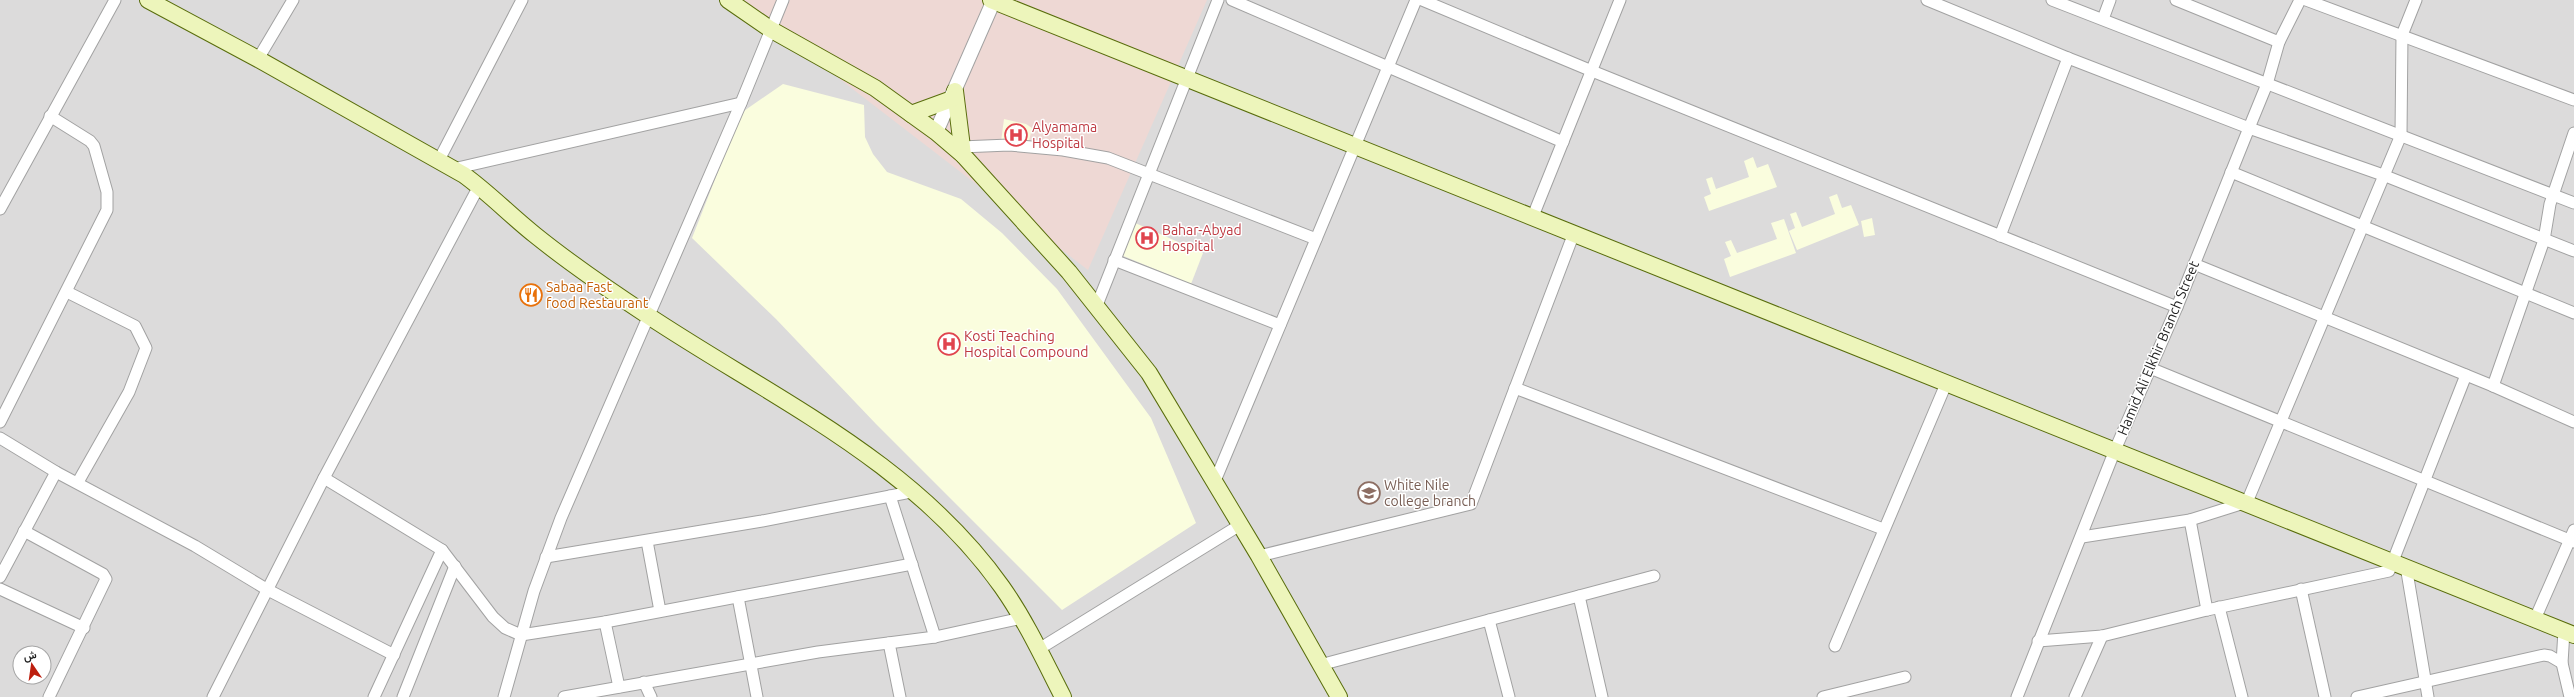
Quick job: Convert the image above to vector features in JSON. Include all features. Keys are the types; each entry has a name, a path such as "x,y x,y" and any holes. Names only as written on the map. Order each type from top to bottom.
{"main road":[{"path":"148,0 258,59 446,165 479,186 563,257 649,316 838,435 916,491 967,543 1002,586 1022,618 1063,697"},
{"path":"728,0 770,29 875,88 962,151 1097,305 1149,373 1259,556 1339,697"},
{"path":"993,0 1187,79 1533,216 1946,384 2247,502 2569,633"},
{"path":"911,114 953,95 962,151"}],"street":[{"path":"0,210 50,116 115,0"},
{"path":"258,59 293,0"},
{"path":"446,165 522,0"},
{"path":"504,697 521,635 546,557 561,518 741,103 783,0"},
{"path":"936,132 993,0"},
{"path":"1097,305 1218,0"},
{"path":"1232,0 1563,142"},
{"path":"1214,481 1416,0"},
{"path":"1422,0 1592,71 2176,307"},
{"path":"1533,216 1620,0"},
{"path":"1927,0 2068,58 2249,128 2383,175 2574,251"},
{"path":"2052,0 2574,203"},
{"path":"2103,19 2110,0"},
{"path":"2176,0 2279,42"},
{"name":"Hamid Ali Elkhir Branch Street","path":"2017,697 2038,641 2082,537 2115,450 2194,264 2267,84 2279,42 2300,0"},
{"path":"2306,0 2574,100"},
{"path":"2082,537 2190,520 2247,502 2401,135 2402,35 2416,0"},
{"path":"2000,236 2068,58"},
{"path":"446,165 741,103"},
{"path":"0,422 106,216 107,192 94,146 90,141 50,116"},
{"path":"2493,386 2527,294 2544,240 2547,215 2574,133"},
{"path":"962,151 989,144 1063,150 1108,158 1149,172 1316,239"},
{"path":"2231,172 2574,313"},
{"path":"214,697 324,478 479,186"},
{"path":"1259,556 1470,504 1574,233"},
{"path":"1114,260 1280,325"},
{"path":"2194,264 2323,318 2493,386 2574,422"},
{"path":"67,292 135,326 146,348 129,392 78,482"},
{"path":"2150,368 2424,479 2573,537 2535,619"},
{"path":"2428,697 2400,564 2424,479 2466,375"},
{"path":"1835,646 1883,529 1946,384"},
{"path":"1515,388 1883,529"},
{"path":"0,438 56,472 78,482 195,546 268,590 394,655"},
{"path":"0,577 56,472"},
{"path":"324,478 442,550 493,617 505,628 521,635 605,622 912,564"},
{"path":"546,557 647,541 916,491"},
{"path":"890,496 935,637"},
{"path":"2190,520 2207,610"},
{"path":"1039,649 1240,525"},
{"path":"24,531 106,576 106,582 49,697"},
{"path":"647,541 660,611"},
{"path":"374,697 442,550"},
{"path":"2038,641 2102,636 2219,607 2384,573 2400,564"},
{"path":"403,697 454,566"},
{"path":"1320,665 1654,576"},
{"path":"0,589 84,628"},
{"path":"2301,589 2325,697"},
{"path":"1579,596 1602,697"},
{"path":"738,597 757,697"},
{"path":"2219,607 2242,697"},
{"path":"564,697 751,663 935,637 1022,618"},
{"path":"1489,620 1509,697"},
{"path":"605,622 619,687"},
{"path":"2569,633 2562,664 2570,697"},
{"path":"2075,697 2102,636"},
{"path":"889,643 900,697"},
{"path":"2357,697 2544,655 2550,656 2562,664"},
{"path":"1823,697 1905,677"},
{"path":"644,682 651,697"}],"shaded area":[{"path":"0,0 2574,0 2574,697 0,697"},
{"path":"737,0 1207,0 1088,270"},
{"name":"Kosti Teaching Hospital Compound","path":"783,84 864,105 865,137 873,154 887,172 961,199 1002,233 1057,289 1151,418 1196,523 1062,610 876,424 776,319 692,238 741,113"},
{"name":"Alyamama Hospital","path":"1004,119 1026,124 1032,128 1028,145 1001,142"},
{"path":"1753,157 1757,168 1768,164 1777,187 1709,211 1704,197 1711,194 1706,179 1712,177 1716,189 1749,177 1744,161"},
{"path":"1837,194 1842,208 1851,205 1859,225 1797,250 1789,231 1795,228 1790,214 1796,212 1802,227 1835,214 1829,197"},
{"path":"1872,218 1875,235 1864,237 1861,221"},
{"path":"1784,219 1796,253 1730,277 1724,259 1731,256 1725,242 1731,240 1737,253 1777,239 1771,223"},
{"name":"Bahar-Abyad Hospital","path":"1133,222 1203,253 1191,284 1121,255"}],"place":[{"name":"Alyamama Hospital","path":"1016,135"},
{"name":"Bahar-Abyad Hospital","path":"1147,238"},
{"name":"Sabaa Fast food Restaurant","path":"531,295"},
{"name":"Kosti Teaching Hospital Compound","path":"949,344"},
{"name":"White Nile college branch","path":"1369,493"}]}
